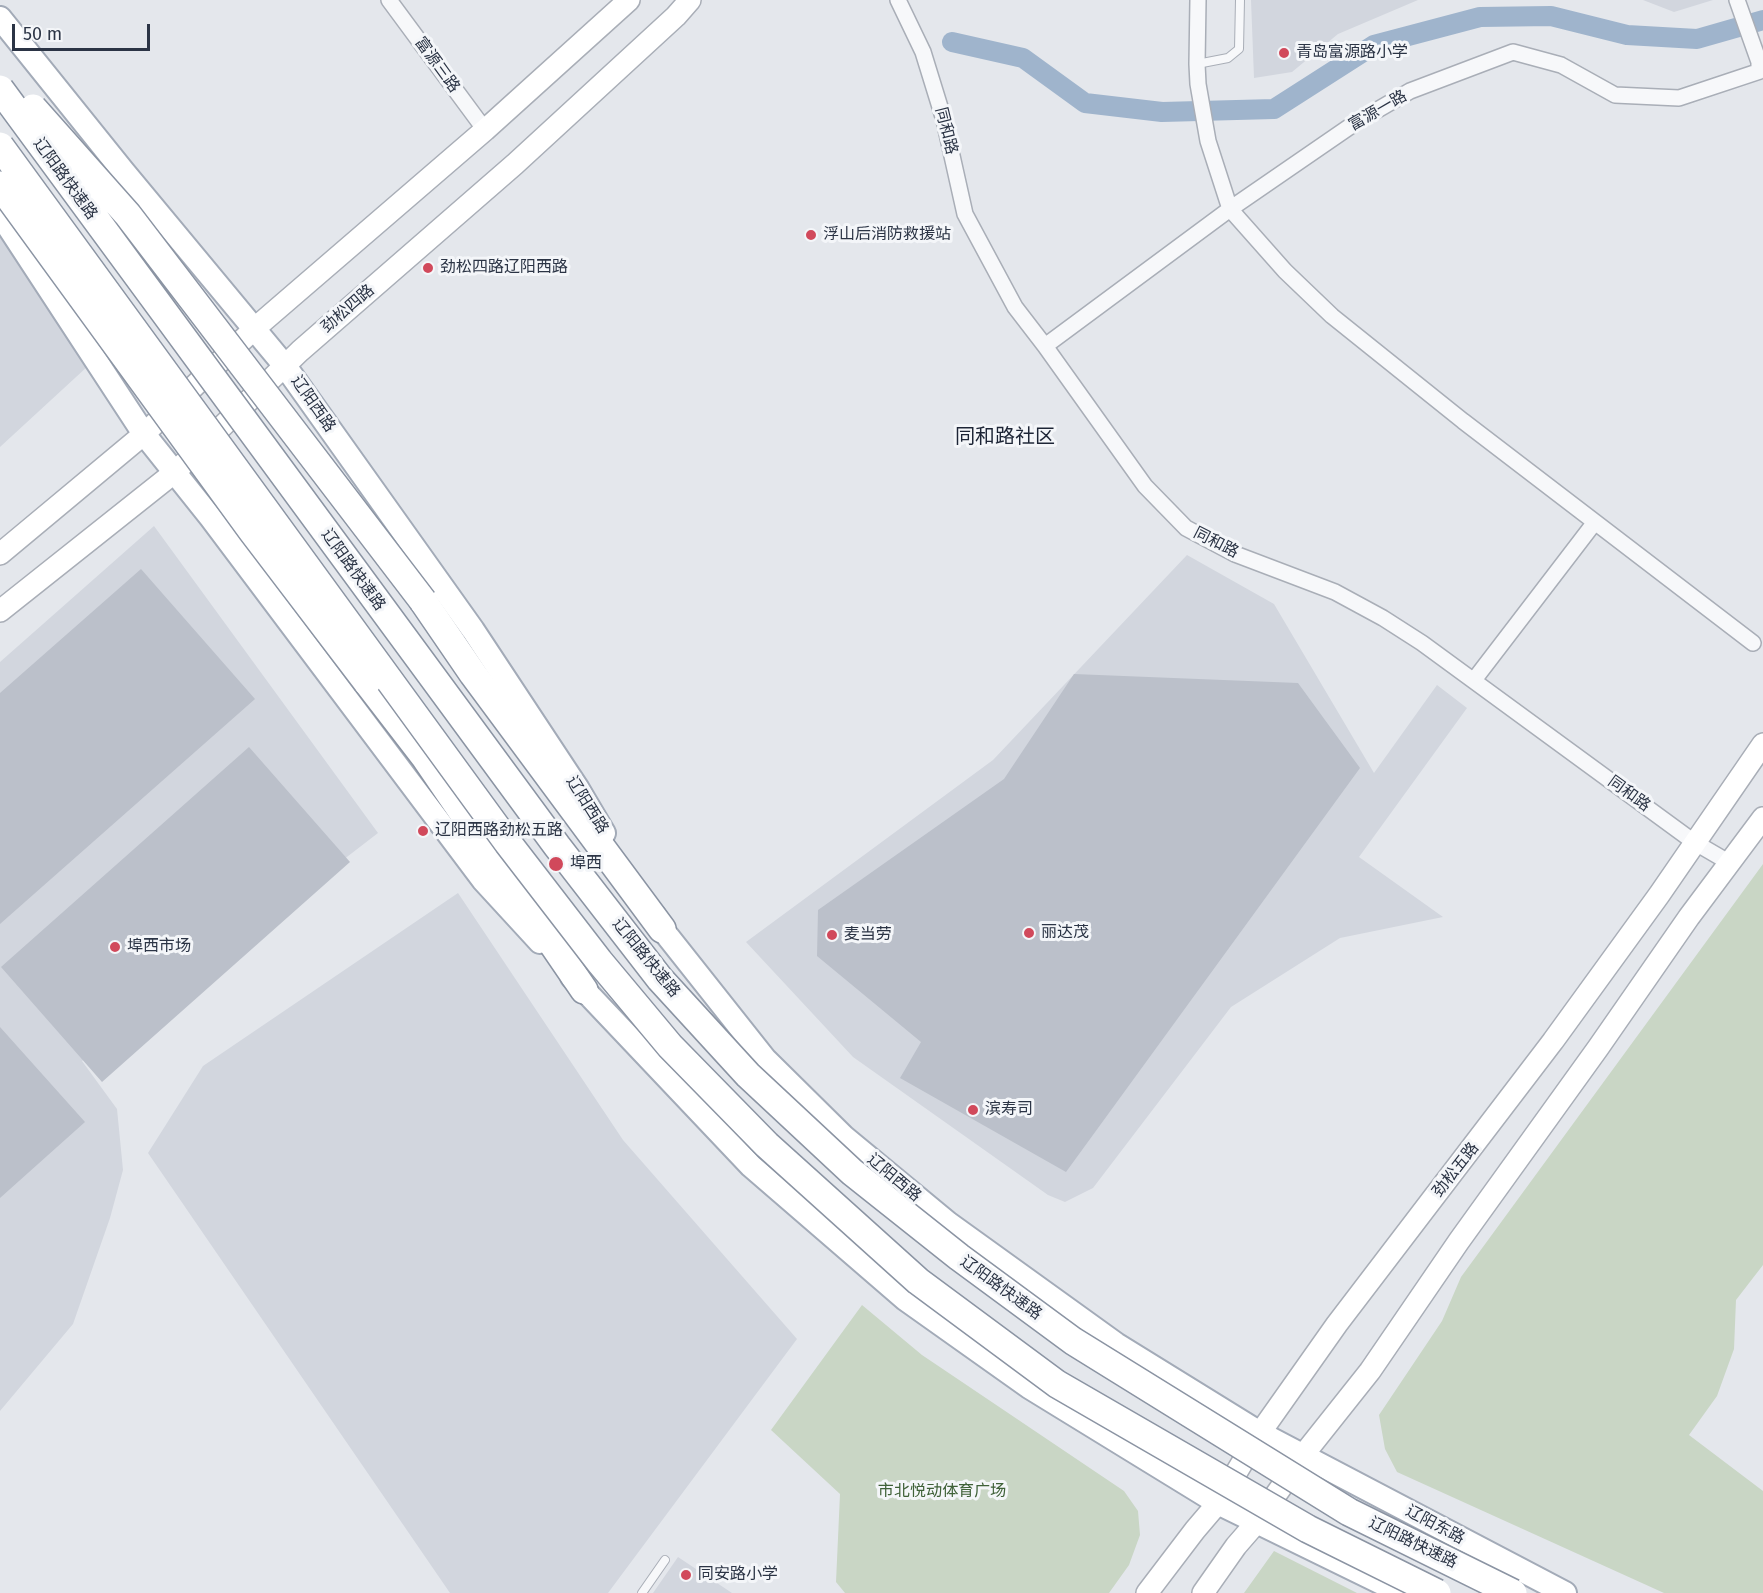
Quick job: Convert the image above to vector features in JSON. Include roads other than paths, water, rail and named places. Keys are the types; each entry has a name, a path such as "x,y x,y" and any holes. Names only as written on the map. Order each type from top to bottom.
{"highway":[{"path":"0,72 129,215 423,601 473,674 662,929"},
{"name":"辽阳路快速路","path":"0,89 557,846 660,979 748,1075 852,1172 958,1257 1073,1341 1349,1512 1513,1593"},
{"name":"辽阳路快速路","path":"0,146 508,843 599,961 670,1046 767,1145 918,1281 1057,1384 1308,1529 1437,1593"},
{"path":"0,185 252,531 424,756 584,990"}],"main road":[{"path":"0,554 144,434 254,329 485,130 629,0"},
{"name":"劲松四路","path":"0,611 175,472 285,366 515,164 676,16 690,0"},
{"name":"辽阳西路","path":"0,18 285,366 473,630 578,789 662,929 765,1059 853,1144 948,1223 1116,1344 1260,1433 1305,1457"},
{"path":"0,214 144,434 483,880 751,1166 905,1299 1029,1387 1218,1503 1402,1593"},
{"name":"劲松五路","path":"1147,1593 1218,1503 1260,1433 1337,1324 1553,1041 1763,744"},
{"path":"1203,1593 1305,1457 1308,1449 1370,1371 1459,1241 1660,961 1689,917 1763,818"},
{"name":"辽阳东路","path":"1305,1457 1565,1593"}],"street":[{"name":"富源三路","path":"389,0 485,130"},
{"name":"同和路","path":"898,0 924,52 944,120 965,214 1015,307 1046,346 1145,486 1186,528 1235,554 1335,592 1383,618 1474,680 1694,842 1730,863"},
{"path":"1198,0 1198,84 1208,141 1230,209 1285,271 1332,316 1463,421 1753,643"},
{"path":"1737,0 1760,68"},
{"name":"富源一路","path":"1046,346 1230,209 1355,123 1410,92 1513,52 1561,65 1616,95 1679,98 1760,68"},
{"path":"1474,680 1595,522"}],"lane":[{"path":"1197,64 1228,58 1239,49 1240,0"},
{"path":"642,1593 665,1560"}],"waterway":[{"path":"952,42 1023,58 1085,103 1162,112 1274,109 1374,45 1480,17 1551,16 1627,35 1697,39 1763,20"}],"place":[{"name":"青岛富源路小学","path":"1284,53"},
{"name":"浮山后消防救援站","path":"811,235"},
{"name":"劲松四路辽阳西路","path":"428,268"},
{"name":"辽阳西路劲松五路","path":"423,831"},
{"name":"埠西","path":"556,864"},
{"name":"丽达茂","path":"1029,933"},
{"name":"麦当劳","path":"832,935"},
{"name":"埠西市场","path":"115,947"},
{"name":"滨寿司","path":"973,1110"},
{"name":"同安路小学","path":"686,1575"}],"district":[{"name":"同和路社区","path":"1005,437"}],"park label":[{"name":"市北悦动体育广场","path":"942,1492"}]}
